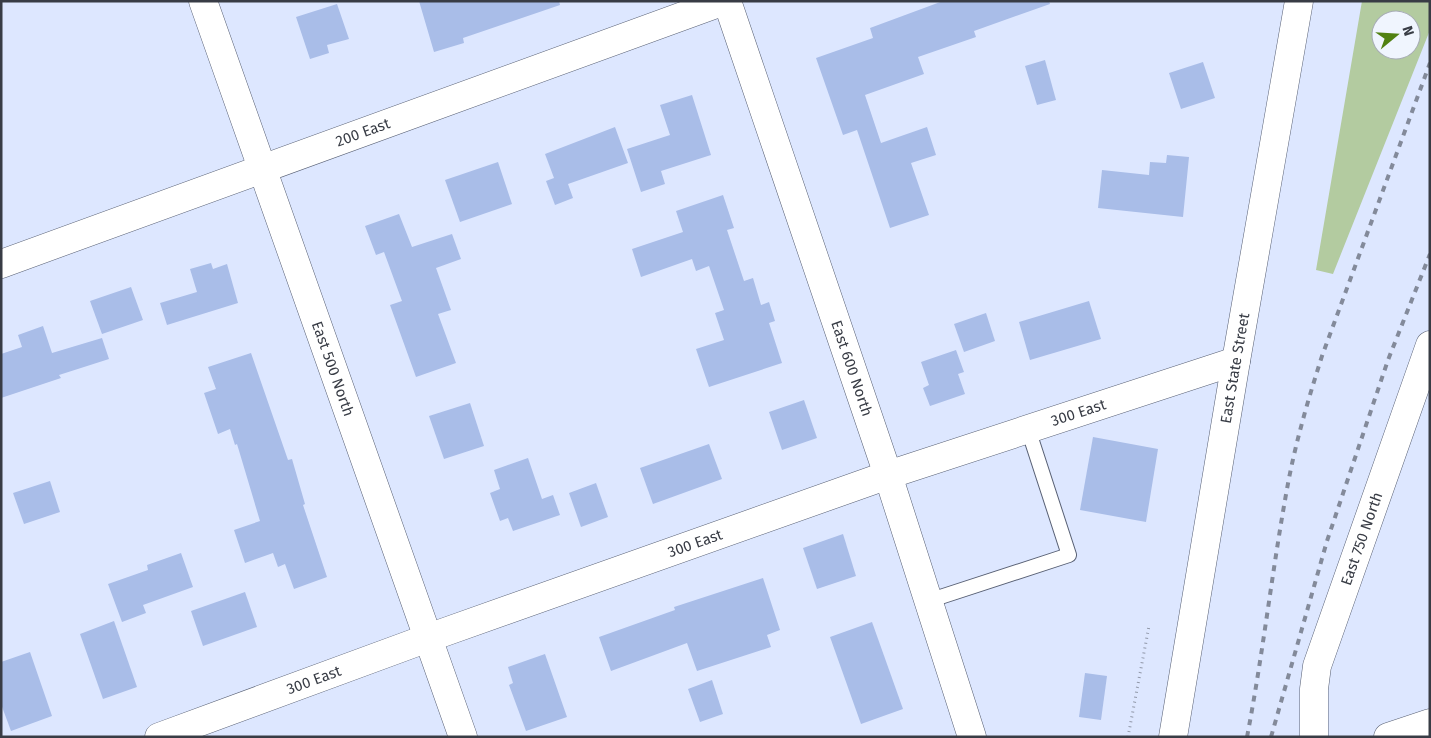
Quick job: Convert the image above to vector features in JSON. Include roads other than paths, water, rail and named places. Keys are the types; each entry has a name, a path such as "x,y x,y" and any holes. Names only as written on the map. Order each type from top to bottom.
{"street":[{"name":"East 500 North","path":"204,1 463,737"},
{"name":"200 East","path":"1,264 725,1"},
{"name":"East 600 North","path":"725,1 888,475 972,737"},
{"name":"East State Street","path":"1173,737 1299,1"},
{"name":"East 750 North","path":"1314,737 1313,707 1317,666 1430,345"},
{"name":"300 East","path":"159,737 428,638 888,475 1236,361"},
{"path":"1388,737 1430,723"}],"lane":[{"path":"928,601 1069,555 1028,430"}],"railway":[{"path":"1247,737 1287,489 1302,422 1322,356 1430,63"},
{"path":"1271,737 1327,541 1388,360 1430,254"}]}
